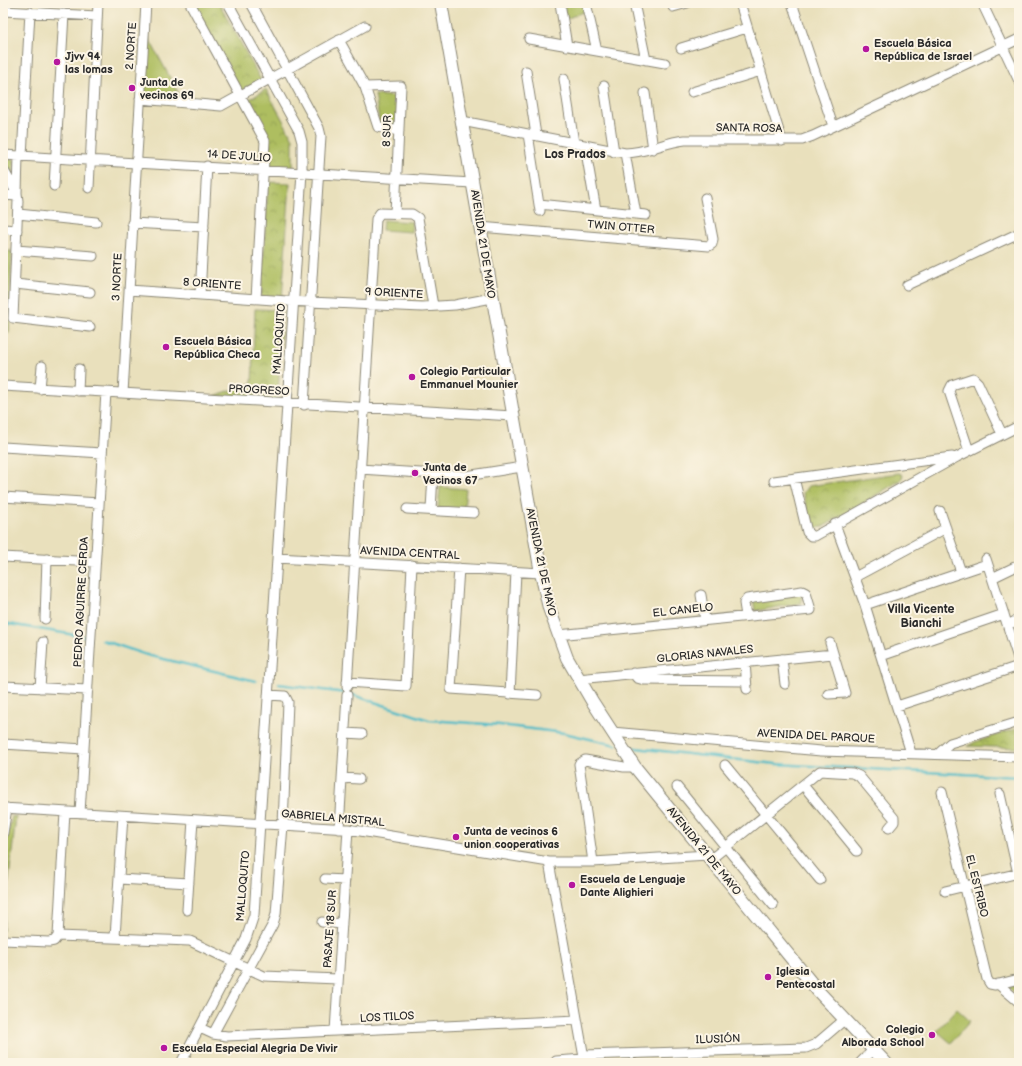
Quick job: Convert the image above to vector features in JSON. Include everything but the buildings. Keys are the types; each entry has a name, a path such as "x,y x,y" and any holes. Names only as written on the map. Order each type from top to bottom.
{"main road":[{"name":"AVENIDA 21 DE MAYO","path":"441,3 541,573 549,608 558,635 578,679 635,767 818,991 879,1058"}],"street":[{"path":"89,188 98,3"},
{"name":"2 NORTE","path":"136,162 146,3"},
{"path":"190,3 264,137 266,149 256,299"},
{"name":"MALLOQUITO","path":"181,1063 249,934 254,915 302,172 302,142 299,132 228,3"},
{"path":"251,3 320,130 319,173 304,404"},
{"path":"560,3 567,46"},
{"path":"586,3 597,51"},
{"path":"634,3 646,60"},
{"path":"673,7 687,3"},
{"path":"740,3 782,141"},
{"path":"982,3 1019,81"},
{"path":"795,4 833,126"},
{"path":"3,11 97,16"},
{"path":"30,12 17,194 18,214 13,318 90,327"},
{"path":"54,186 64,14"},
{"path":"140,99 221,106 365,26"},
{"path":"681,48 747,28"},
{"path":"529,39 665,63"},
{"name":"SANTA ROSA","path":"462,121 625,153 653,149 667,143 685,140 782,141 808,138 1019,39"},
{"path":"339,40 365,87 378,127 399,131"},
{"path":"692,92 760,70"},
{"path":"526,71 540,208 596,210 646,215"},
{"path":"564,80 574,143"},
{"name":"8 SUR","path":"365,87 401,86 396,213"},
{"path":"604,86 614,152"},
{"path":"645,93 653,149"},
{"path":"585,146 596,210"},
{"path":"625,153 636,214"},
{"name":"14 DE JULIO","path":"3,155 91,159 472,183"},
{"name":"3 NORTE","path":"123,394 136,162"},
{"path":"200,295 207,166"},
{"path":"3,169 17,194"},
{"path":"3,195 17,194"},
{"name":"TWIN OTTER","path":"480,227 709,246 712,244 713,239 705,198"},
{"name":"PASAJE 18 SUR","path":"335,1031 345,880 342,778 376,219 378,215 384,213 396,213"},
{"path":"396,213 412,214 418,218 433,306"},
{"path":"18,214 96,222"},
{"path":"132,223 204,227"},
{"path":"3,229 17,230"},
{"path":"907,285 1019,233"},
{"path":"16,250 93,256"},
{"path":"15,284 90,292"},
{"name":"8 ORIENTE","path":"129,290 294,301"},
{"name":"9 ORIENTE","path":"294,301 433,306 492,298"},
{"path":"40,388 42,366"},
{"path":"78,391 79,369"},
{"path":"969,451 949,391 952,385 973,378 978,383 1002,434"},
{"name":"PROGRESO","path":"3,386 514,416"},
{"name":"PEDRO AGUIRRE CERDA","path":"80,813 106,392"},
{"path":"794,478 807,532 810,536 835,524 957,457 1019,426"},
{"path":"3,447 102,453"},
{"path":"774,481 957,457"},
{"path":"906,463 913,469 915,475 912,481"},
{"path":"360,469 470,475 522,467"},
{"path":"431,510 433,474"},
{"path":"3,497 99,503"},
{"path":"406,509 474,513"},
{"path":"940,511 961,572"},
{"path":"835,524 865,605 911,752"},
{"path":"855,577 946,528"},
{"path":"3,557 96,562"},
{"name":"AVENIDA CENTRAL","path":"277,558 541,573"},
{"path":"45,619 47,559"},
{"path":"865,605 961,572 986,561 1019,661"},
{"path":"347,688 406,686 412,565"},
{"path":"992,578 1019,565"},
{"path":"459,568 451,689 537,695"},
{"path":"510,694 516,572"},
{"name":"EL CANELO","path":"558,635 811,610 806,593 802,590 747,599 744,603 746,616"},
{"path":"701,595 705,620"},
{"path":"881,656 1004,614"},
{"path":"1008,625 1019,619"},
{"path":"40,688 43,642"},
{"path":"828,694 845,693 830,643"},
{"name":"GLORIAS NAVALES","path":"578,679 833,654"},
{"path":"782,659 785,684"},
{"path":"633,673 637,678 644,680 746,685 745,662"},
{"path":"897,706 1019,666"},
{"path":"3,686 88,690"},
{"path":"213,1034 275,919 283,826 288,702 285,696 268,695"},
{"path":"938,754 950,743 1019,722"},
{"path":"345,733 362,734"},
{"name":"AVENIDA DEL PARQUE","path":"614,736 813,750 911,752 1019,757"},
{"path":"3,744 84,749"},
{"path":"593,862 580,764 584,760 624,767 635,767"},
{"path":"725,765 820,880"},
{"path":"709,857 726,847 820,771 852,773 859,776 894,818 894,822 889,828"},
{"path":"342,778 359,779"},
{"path":"803,784 857,852"},
{"name":"AVENIDA 21 DE MAYO","path":"677,787 773,905"},
{"name":"EL ESTRIBO","path":"942,792 987,980 994,984"},
{"path":"944,891 1019,875 1000,794"},
{"path":"3,833 5,808"},
{"name":"GABRIELA MISTRAL","path":"5,808 344,829 549,862 593,862 709,857"},
{"path":"3,940 49,942 54,941 58,936 65,812"},
{"path":"115,937 123,816"},
{"path":"187,910 193,820"},
{"path":"549,862 584,1059"},
{"path":"119,879 189,883"},
{"path":"325,879 345,880"},
{"path":"322,922 342,924"},
{"path":"58,936 190,941 248,969 268,976 338,979"},
{"path":"994,984 1019,979"},
{"path":"994,984 1019,1002"},
{"name":"LOS TILOS","path":"200,1028 213,1034 227,1036 577,1020"},
{"name":"ILUSIÓN","path":"556,1061 806,1048 816,1044 844,1020"},
{"path":"860,1063 879,1058"}],"green space":[{"path":"192,3 219,3 261,80 241,91"},
{"path":"563,3 582,3 585,11 566,19"},
{"path":"147,35 181,98 142,94"},
{"path":"266,89 293,139 293,169 270,168 270,145 247,101"},
{"path":"375,95 400,97 398,128 380,126"},
{"path":"3,159 14,159 13,177 3,162"},
{"path":"268,182 290,183 282,300 261,298"},
{"path":"383,220 412,222 411,232 382,230"},
{"path":"3,251 12,251 9,333 3,333"},
{"path":"255,309 282,310 278,399 214,396 252,383"},
{"path":"899,473 903,475 901,480 823,527 814,528 811,525 803,493 808,486"},
{"path":"440,487 466,489 464,510 438,508"},
{"path":"800,591 802,603 755,611 753,598"},
{"path":"1019,728 1019,748 968,746 975,742"},
{"path":"12,816 16,817 3,931 3,856"},
{"path":"1019,985 1019,997 1008,987"},
{"path":"957,1009 970,1021 951,1043 937,1031"}],"waterway":[{"path":"3,623 87,637"},
{"path":"102,640 147,655 256,681"},
{"path":"279,684 345,693"},
{"path":"350,694 429,720 500,725 564,733 616,745"},
{"path":"627,747 776,764 1019,777"}],"place":[{"name":"Escuela Básica República de Israel","path":"866,49"},
{"name":"Jjvv 94 las lomas","path":"57,62"},
{"name":"Junta de vecinos 69","path":"132,88"},
{"name":"Escuela Básica República Checa","path":"166,347"},
{"name":"Colegio Particular Emmanuel Mounier","path":"412,377"},
{"name":"Junta de Vecinos 67","path":"415,473"},
{"name":"Junta de vecinos 6 union cooperativas","path":"456,837"},
{"name":"Escuela de Lenguaje Dante Alighieri","path":"572,885"},
{"name":"Iglesia Pentecostal","path":"768,977"},
{"name":"Colegio Alborada School","path":"932,1035"},
{"name":"Escuela Especial Alegria De Vivir","path":"164,1048"}],"district":[{"name":"Los Prados","path":"575,154"},
{"name":"Villa Vicente Bianchi","path":"921,616"}]}
